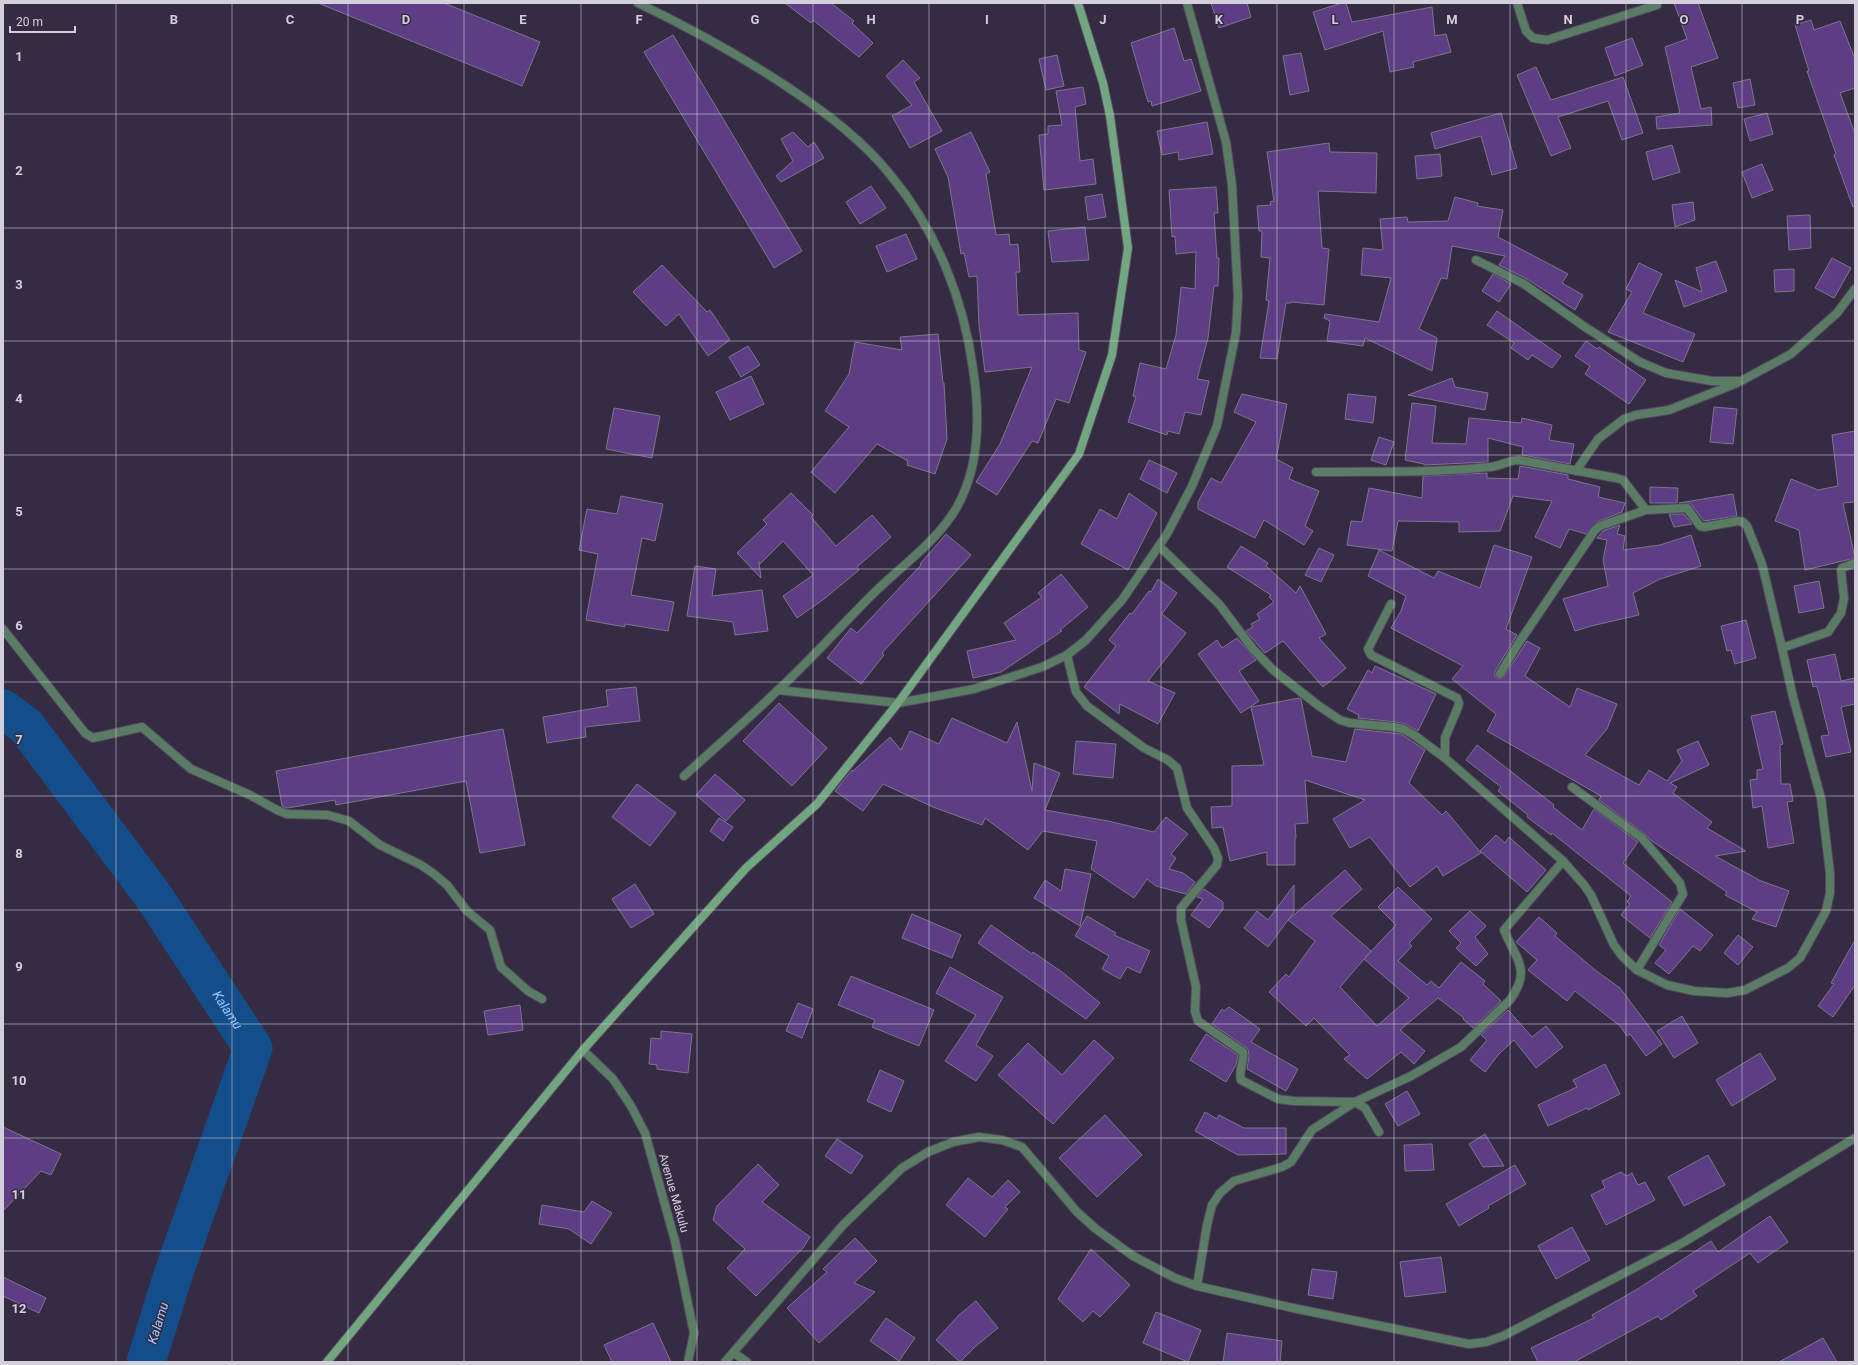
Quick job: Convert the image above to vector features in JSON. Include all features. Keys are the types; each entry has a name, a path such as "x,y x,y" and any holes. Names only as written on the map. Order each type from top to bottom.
{"main road":[{"path":"327,1362 583,1050 746,868 817,804 898,703 1079,454 1112,355 1128,248 1110,116 1103,83 1078,3"}],"street":[{"path":"638,3 676,21 750,62 812,104 856,139 892,176 921,216 943,261 959,306 970,346 977,395 977,435 971,472 958,505 944,527 877,591 778,690 684,776"},
{"path":"778,690 898,703 974,689 1042,667 1067,655 1086,640 1122,600 1167,534 1192,486 1217,426 1236,332 1238,296 1234,209 1227,149 1200,45 1187,3"},
{"path":"1518,3 1526,31 1534,38 1547,40 1657,5"},
{"path":"1476,260 1524,284 1585,327 1640,362 1666,373 1693,379 1712,381 1741,381"},
{"path":"1576,471 1598,439 1624,419 1636,415 1669,410 1741,381 1790,354 1837,313 1855,289"},
{"path":"1316,472 1423,471 1491,467 1519,460 1623,480 1646,510"},
{"path":"1159,546 1219,604 1253,650 1273,670 1319,706 1340,720 1350,723 1403,729 1445,758 1563,861 1591,895 1614,946 1637,970 1667,985 1694,991 1727,992 1745,990 1788,968 1800,958 1826,911 1830,893 1830,873 1821,798 1793,697 1765,574 1747,526 1743,522 1738,521 1704,527 1700,526 1687,508 1646,510 1600,526 1595,530 1518,644 1500,674"},
{"path":"1782,648 1828,632 1841,614 1843,606 1844,598 1842,568 1855,563"},
{"path":"1391,604 1368,649 1369,652 1371,655 1457,698 1459,703 1458,707 1445,738 1445,758"},
{"path":"3,629 85,733 93,738 142,727 191,769 250,795 287,814 328,815 349,821 380,845 421,865 447,885 467,911 490,930 502,967 528,991 542,1000"},
{"path":"1067,655 1076,692 1087,706 1144,748 1168,760 1177,768 1187,808 1214,848 1218,858 1217,865 1181,908 1181,920 1196,986 1195,1011 1198,1021 1243,1052 1244,1058 1239,1074 1241,1080 1278,1099 1294,1101 1355,1102 1365,1108 1379,1132"},
{"path":"1572,787 1642,838 1680,883 1683,889 1683,894 1637,970"},
{"path":"1197,1286 1207,1225 1212,1205 1220,1192 1234,1180 1282,1167 1290,1162 1312,1130 1355,1102 1411,1076 1461,1047 1510,1000 1517,991 1522,972 1521,965 1504,930 1563,861"},
{"name":"Avenue Makulu","path":"583,1050 613,1079 644,1132 675,1241 694,1332 688,1362"},
{"path":"725,1362 843,1225 902,1168 928,1152 947,1144 979,1137 1002,1140 1022,1147 1077,1212 1133,1256 1175,1278 1197,1286 1469,1344 1486,1342 1502,1336 1684,1242 1855,1138"},
{"path":"734,1353 746,1362"}],"building":[{"path":"318,3 444,3 540,42 522,86"},
{"path":"785,3 831,3 854,21 852,23 873,43 859,57 813,20 811,23"},
{"path":"1211,3 1247,3 1251,17 1219,28"},
{"path":"1346,3 1352,22 1432,7 1435,36 1446,34 1451,52 1413,62 1414,67 1390,72 1383,31 1325,50 1313,12"},
{"path":"1674,3 1698,3 1718,58 1691,67 1701,109 1711,107 1712,125 1657,129 1656,117 1680,113 1665,47 1687,39"},
{"path":"1811,20 1814,30 1840,21 1855,59 1855,88 1840,93 1855,134 1855,206 1853,207 1834,155 1836,154 1807,71 1809,71 1795,25"},
{"path":"1174,28 1184,61 1191,59 1201,91 1152,106 1151,101 1148,102 1131,43"},
{"path":"673,35 802,251 774,268 644,52"},
{"path":"1632,38 1643,65 1615,76 1605,48"},
{"path":"1301,53 1309,91 1290,95 1283,56"},
{"path":"1057,55 1064,86 1046,90 1039,59"},
{"path":"903,60 920,78 914,82 942,131 910,148 892,116 912,105 886,76"},
{"path":"1536,67 1551,100 1623,77 1643,133 1622,140 1608,101 1558,117 1571,148 1551,156 1517,75"},
{"path":"1750,79 1755,105 1738,108 1733,83"},
{"path":"1083,87 1086,104 1075,107 1080,161 1093,159 1096,184 1044,190 1039,135 1048,134 1048,126 1062,125 1056,91"},
{"path":"1501,113 1517,168 1492,175 1481,136 1435,149 1431,133"},
{"path":"1767,113 1773,134 1750,141 1744,119"},
{"path":"1207,122 1213,154 1179,160 1178,152 1162,155 1157,131"},
{"path":"793,132 808,147 814,142 824,158 781,182 776,176 793,161 781,139"},
{"path":"971,132 990,172 986,174 996,235 1009,234 1010,245 1018,244 1020,272 1016,272 1018,315 1078,313 1079,350 1086,352 1069,403 1056,399 1038,443 1032,441 997,495 976,482 1000,444 1032,367 985,372 979,325 977,276 969,277 964,253 961,254 948,177 935,149"},
{"path":"1329,143 1330,152 1377,153 1376,193 1318,191 1322,248 1329,249 1324,305 1291,302 1286,303 1277,359 1260,358 1269,301 1266,300 1270,258 1261,257 1262,231 1259,231 1257,206 1271,205 1270,202 1274,201 1267,152"},
{"path":"1672,145 1680,172 1653,180 1646,152"},
{"path":"1440,154 1442,176 1417,179 1415,156"},
{"path":"1762,164 1773,190 1752,198 1742,172"},
{"path":"871,186 886,208 860,224 846,202"},
{"path":"1216,187 1218,213 1214,213 1217,258 1219,258 1218,286 1214,286 1208,338 1197,379 1209,381 1201,415 1185,412 1179,434 1168,431 1167,435 1128,422 1136,397 1133,396 1140,363 1166,369 1176,335 1181,287 1195,289 1196,252 1176,254 1175,236 1172,237 1169,190"},
{"path":"1102,194 1106,217 1088,220 1085,197"},
{"path":"1455,197 1478,203 1477,206 1503,210 1498,237 1568,274 1562,283 1583,295 1575,310 1527,279 1499,265 1505,256 1452,246 1447,279 1441,278 1419,329 1437,338 1432,371 1365,338 1363,346 1327,341 1330,321 1324,318 1325,314 1379,322 1391,278 1361,275 1363,248 1383,250 1380,219 1407,217 1408,222 1448,221"},
{"path":"1693,202 1695,220 1675,227 1672,205"},
{"path":"1810,215 1811,248 1789,250 1787,216"},
{"path":"1085,227 1089,260 1052,262 1048,231"},
{"path":"906,234 917,259 887,272 876,246"},
{"path":"1832,258 1851,268 1834,298 1815,288"},
{"path":"1716,261 1727,291 1684,307 1675,280 1702,292 1696,268"},
{"path":"1639,263 1662,274 1643,313 1695,334 1683,362 1608,332 1632,292 1626,289"},
{"path":"662,265 707,312 710,310 730,340 708,356 679,314 666,326 633,292"},
{"path":"1794,269 1794,291 1775,292 1774,270"},
{"path":"1493,274 1511,284 1499,302 1482,291"},
{"path":"1497,311 1561,356 1552,368 1532,355 1528,360 1511,348 1514,343 1487,325"},
{"path":"938,334 944,383 947,439 935,474 907,465 908,461 877,444 835,493 811,472 849,427 825,411 849,374 855,342 902,350 900,337"},
{"path":"1586,341 1597,349 1599,347 1646,380 1629,404 1585,374 1590,366 1575,356"},
{"path":"748,346 760,365 741,377 729,357"},
{"path":"751,376 764,404 730,420 716,392"},
{"path":"1452,378 1455,387 1488,393 1485,410 1408,395"},
{"path":"1242,394 1287,404 1276,459 1293,468 1289,479 1319,491 1305,526 1313,531 1304,545 1264,520 1255,538 1198,509 1198,502 1211,478 1221,483 1256,422 1234,412"},
{"path":"1348,394 1376,397 1373,423 1345,419"},
{"path":"1412,403 1436,406 1432,443 1466,444 1469,418 1521,423 1522,418 1552,425 1549,440 1574,444 1570,464 1522,455 1523,447 1488,438 1488,462 1424,465 1405,460"},
{"path":"1714,407 1737,409 1733,444 1710,442"},
{"path":"614,408 660,416 652,458 606,449"},
{"path":"1855,431 1855,502 1843,503 1855,558 1805,570 1799,530 1775,521 1791,479 1818,490 1838,486 1832,435"},
{"path":"1379,437 1394,442 1386,465 1371,460"},
{"path":"1149,460 1177,473 1167,493 1140,479"},
{"path":"1520,466 1568,475 1568,479 1600,487 1598,497 1625,503 1622,512 1597,522 1586,534 1569,529 1560,548 1535,537 1552,501 1513,496 1500,531 1459,532 1459,522 1398,521 1392,551 1347,545 1351,521 1362,522 1369,488 1422,498 1423,476 1487,473 1487,478 1518,479"},
{"path":"1650,487 1678,488 1677,503 1650,503"},
{"path":"791,493 813,515 811,517 836,546 872,515 891,537 857,567 859,570 824,599 797,618 783,596 813,575 783,541 760,564 759,562 761,578 737,553 767,524 763,520"},
{"path":"1129,493 1157,513 1128,570 1081,544 1100,509 1117,519"},
{"path":"1733,494 1737,516 1704,521 1690,503 1679,503"},
{"path":"621,496 663,504 655,541 642,538 631,595 674,602 668,631 625,624 625,627 586,620 598,554 579,550 587,509 617,514"},
{"path":"1669,514 1684,514 1692,524 1674,527"},
{"path":"1620,525 1617,534 1625,536 1623,550 1660,545 1691,535 1701,566 1660,579 1633,593 1639,615 1575,631 1563,599 1608,586 1603,560 1607,540 1597,538 1603,531"},
{"path":"946,534 971,555 882,653 884,655 861,684 827,658 851,628 857,633 921,565 920,564"},
{"path":"1494,545 1532,557 1506,629 1517,635 1495,671 1495,677 1500,679 1504,677 1527,641 1540,648 1525,676 1570,707 1577,688 1617,704 1607,729 1585,755 1639,785 1649,770 1667,781 1682,761 1677,750 1698,741 1709,765 1670,783 1677,787 1673,793 1712,822 1707,828 1746,851 1715,856 1761,881 1789,891 1776,927 1752,919 1757,912 1725,895 1727,892 1652,841 1645,834 1599,800 1601,796 1487,731 1496,714 1452,679 1463,666 1391,628 1401,611 1406,596 1368,576 1379,550 1434,578 1438,571 1480,588"},
{"path":"1241,546 1268,563 1266,566 1296,593 1300,586 1326,634 1319,638 1346,668 1323,687 1283,641 1265,653 1246,631 1253,627 1251,624 1260,619 1257,614 1274,602 1269,597 1271,595 1227,567"},
{"path":"1319,548 1334,555 1321,582 1305,575"},
{"path":"695,566 716,569 712,596 762,590 768,631 735,635 733,622 687,616"},
{"path":"1061,574 1088,607 1060,630 1062,631 1001,672 973,678 967,651 1016,640 1004,623 1042,597 1038,593"},
{"path":"1158,579 1177,593 1162,614 1186,633 1148,681 1175,693 1158,724 1120,704 1119,714 1084,687 1116,646 1109,640 1130,613 1132,614 1149,591 1151,592"},
{"path":"1819,581 1824,608 1799,613 1794,586"},
{"path":"1746,620 1756,658 1735,664 1731,650 1727,651 1721,626"},
{"path":"1237,638 1256,660 1239,671 1259,701 1241,713 1198,654 1217,640 1222,648"},
{"path":"1835,654 1841,681 1855,678 1855,704 1841,707 1851,752 1826,757 1821,736 1829,735 1817,686 1813,687 1807,660"},
{"path":"1375,666 1436,694 1418,731 1405,724 1358,718 1359,715 1347,709 1368,670 1372,673"},
{"path":"636,687 640,721 585,727 586,737 547,743 543,717 608,706 606,690"},
{"path":"1299,698 1301,699 1312,756 1346,762 1355,729 1401,734 1425,750 1409,783 1442,815 1446,811 1481,853 1443,876 1437,866 1410,887 1370,837 1350,848 1333,819 1365,800 1305,780 1308,823 1295,824 1295,865 1267,865 1267,852 1230,861 1223,827 1212,828 1211,807 1232,806 1232,766 1264,765 1251,707"},
{"path":"779,703 827,748 792,786 743,741"},
{"path":"1775,711 1783,744 1780,745 1781,784 1790,784 1793,801 1787,802 1794,843 1768,848 1762,806 1753,808 1750,780 1757,779 1757,770 1763,769 1751,716"},
{"path":"952,718 1007,743 1017,722 1032,791 1034,763 1060,773 1045,810 1108,821 1154,832 1166,817 1188,834 1171,854 1176,858 1169,869 1183,873 1195,882 1186,894 1156,886 1147,879 1134,898 1091,869 1097,841 1043,831 1028,850 985,818 982,825 933,807 883,784 863,811 835,791 852,770 853,771 890,737 901,750 910,731 939,744"},
{"path":"503,729 525,845 480,853 466,781 336,805 335,800 287,808 282,806 276,771"},
{"path":"1076,741 1116,744 1113,778 1073,774"},
{"path":"1477,745 1554,805 1553,807 1582,830 1594,809 1638,842 1623,863 1672,902 1650,938 1621,915 1630,904 1627,902 1631,896 1552,833 1551,835 1527,817 1528,815 1498,791 1501,787 1466,760"},
{"path":"715,774 745,800 726,821 696,795"},
{"path":"637,784 676,813 650,846 612,817"},
{"path":"719,818 733,827 723,841 710,831"},
{"path":"1496,835 1505,843 1509,837 1546,870 1527,892 1480,851"},
{"path":"1065,869 1091,874 1080,926 1034,898 1045,880 1061,891"},
{"path":"1345,870 1362,889 1331,916 1371,951 1365,958 1396,925 1378,907 1398,887 1432,919 1409,943 1412,946 1398,961 1427,985 1431,981 1439,988 1461,962 1485,981 1483,984 1501,1001 1473,1028 1463,1019 1464,1018 1438,998 1400,1030 1425,1051 1414,1064 1401,1052 1367,1079 1344,1059 1350,1055 1314,1018 1306,1026 1269,992 1286,974 1289,977 1315,941 1288,920","holes":["1364,959 1409,998 1377,1026 1340,987"]},
{"path":"635,884 654,914 631,928 612,899"},
{"path":"1294,885 1294,912 1268,947 1244,928 1257,911 1268,920"},
{"path":"1204,889 1223,902 1223,909 1209,928 1191,915 1203,899 1197,897"},
{"path":"1680,909 1713,935 1700,951 1693,946 1669,974 1655,963 1666,950 1659,945"},
{"path":"1470,911 1486,926 1475,937 1488,954 1476,966 1456,948 1461,943 1449,931"},
{"path":"912,914 961,935 952,958 902,938"},
{"path":"1087,916 1116,933 1114,935 1150,951 1140,973 1127,967 1120,979 1102,969 1109,956 1075,936"},
{"path":"1539,917 1557,933 1555,936 1595,970 1620,988 1662,1044 1646,1056 1630,1034 1627,1036 1620,1026 1575,991 1567,1001 1528,970 1537,960 1516,942"},
{"path":"991,925 1032,954 1033,952 1062,972 1100,1003 1086,1019 978,943"},
{"path":"1738,935 1753,947 1738,965 1724,953"},
{"path":"1855,940 1855,985 1833,1017 1818,1006 1834,984 1831,983"},
{"path":"950,967 1003,997 976,1045 993,1056 976,1081 945,1061 976,1015 936,993"},
{"path":"851,976 934,1010 919,1046 872,1027 875,1020 838,1005"},
{"path":"798,1003 813,1009 802,1038 786,1031"},
{"path":"520,1005 523,1030 488,1035 484,1011"},
{"path":"1229,1007 1260,1029 1251,1042 1298,1069 1286,1091 1247,1069 1249,1056 1248,1049 1212,1024 1222,1009 1224,1011"},
{"path":"1508,1010 1532,1037 1546,1026 1563,1047 1536,1068 1514,1040 1499,1054 1485,1072 1470,1060 1487,1040 1481,1035"},
{"path":"1682,1016 1698,1043 1674,1058 1657,1031"},
{"path":"661,1031 692,1034 688,1073 657,1069 657,1065 649,1064 651,1038 661,1039"},
{"path":"1206,1034 1238,1055 1236,1065 1226,1082 1190,1060"},
{"path":"1094,1040 1114,1058 1053,1124 998,1075 1028,1043 1062,1075"},
{"path":"1760,1053 1776,1079 1732,1106 1716,1080"},
{"path":"1605,1064 1620,1094 1588,1110 1587,1108 1548,1126 1538,1105 1577,1087 1573,1080"},
{"path":"880,1070 904,1081 891,1112 867,1101"},
{"path":"1407,1091 1420,1114 1398,1126 1385,1104"},
{"path":"1205,1112 1217,1119 1219,1115 1244,1128 1286,1128 1286,1154 1238,1155 1195,1131"},
{"path":"1105,1115 1142,1155 1097,1197 1059,1158"},
{"path":"3,1127 61,1154 51,1175 41,1171 3,1211"},
{"path":"1485,1134 1504,1166 1483,1167 1469,1144"},
{"path":"837,1139 863,1156 851,1174 825,1156"},
{"path":"1432,1144 1434,1170 1405,1171 1404,1145"},
{"path":"1708,1155 1725,1185 1684,1206 1668,1177"},
{"path":"758,1164 779,1185 762,1202 810,1237 803,1248 756,1296 727,1268 745,1249 713,1220 717,1206"},
{"path":"1515,1165 1526,1184 1488,1206 1489,1208 1459,1226 1446,1204"},
{"path":"1621,1172 1626,1176 1632,1173 1638,1185 1645,1182 1655,1200 1606,1225 1591,1195 1605,1188 1602,1181"},
{"path":"968,1178 992,1197 1008,1180 1020,1192 1005,1207 1008,1209 985,1237 946,1205"},
{"path":"592,1201 612,1213 591,1244 569,1229 539,1224 542,1205 584,1212"},
{"path":"1770,1216 1788,1242 1758,1263 1750,1253 1693,1291 1697,1296 1661,1320 1658,1316 1574,1362 1538,1362 1531,1348 1594,1318 1592,1315 1636,1290 1711,1241 1718,1252"},
{"path":"1572,1227 1590,1260 1556,1279 1538,1246"},
{"path":"855,1238 877,1261 854,1283 875,1292 819,1343 787,1308 827,1272 823,1269"},
{"path":"1091,1249 1130,1285 1100,1317 1093,1311 1083,1322 1058,1299"},
{"path":"1441,1257 1446,1292 1405,1297 1400,1262"},
{"path":"1312,1269 1337,1272 1333,1299 1308,1295"},
{"path":"3,1277 46,1298 39,1313 3,1296"},
{"path":"976,1301 998,1328 976,1346 960,1362 936,1340 959,1315"},
{"path":"1156,1312 1201,1330 1188,1362 1143,1343"},
{"path":"886,1318 915,1338 899,1361 870,1341"},
{"path":"653,1323 671,1362 612,1362 604,1345"},
{"path":"1227,1333 1282,1341 1280,1362 1223,1362"},
{"path":"1823,1338 1837,1362 1779,1362"}],"waterway":[{"name":"Kalamu","path":"3,709 26,726 154,897 253,1048 173,1275 146,1362"}]}
